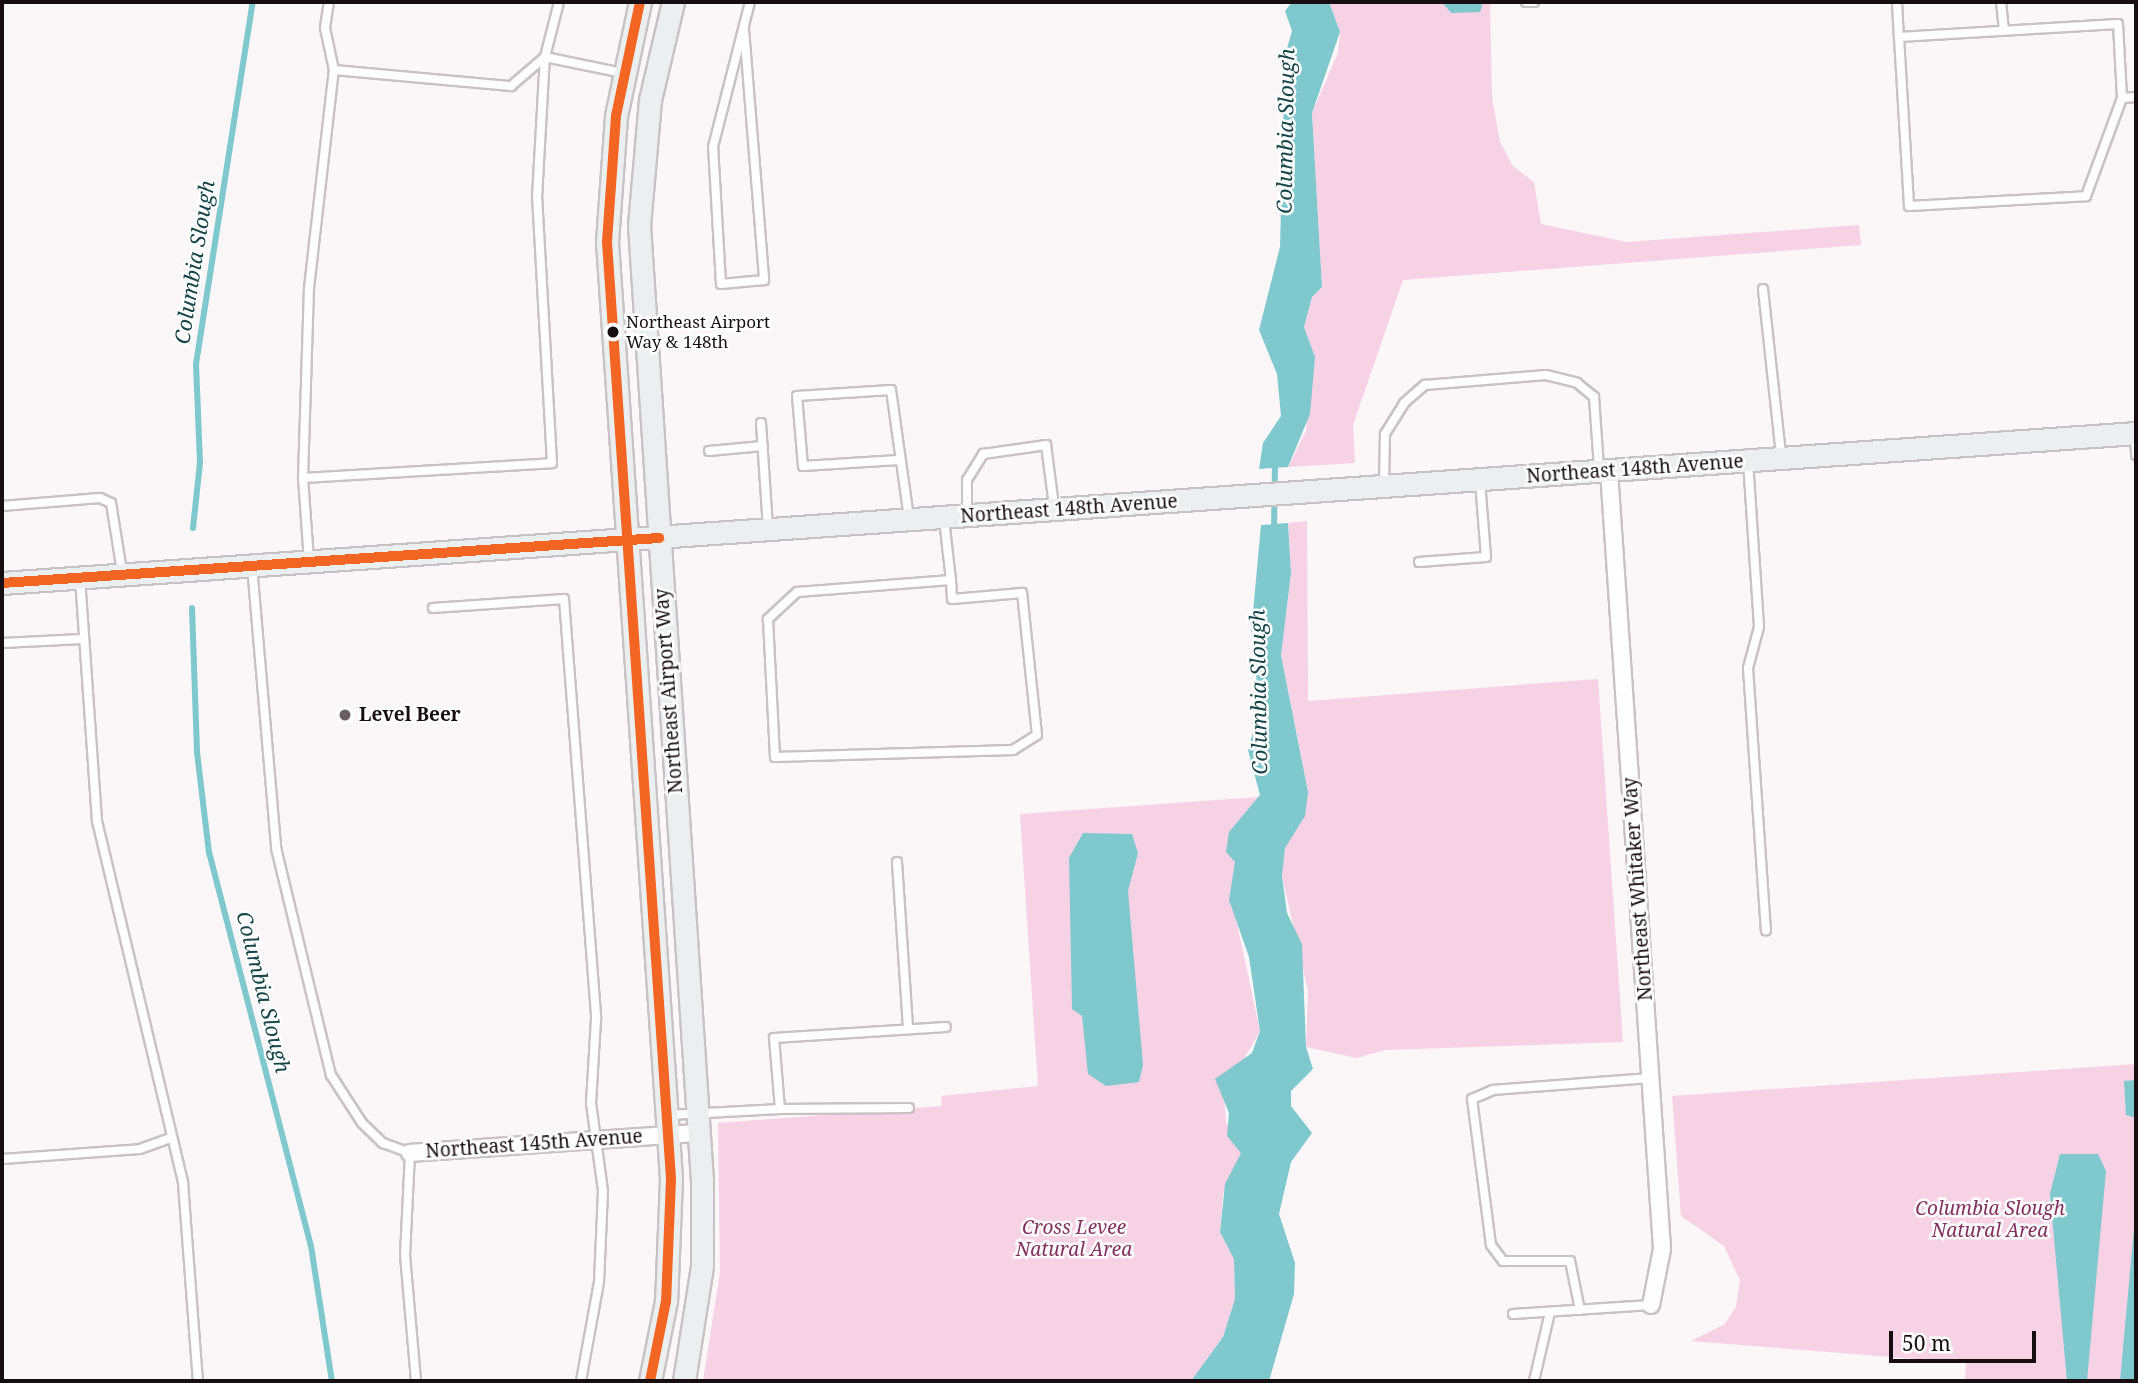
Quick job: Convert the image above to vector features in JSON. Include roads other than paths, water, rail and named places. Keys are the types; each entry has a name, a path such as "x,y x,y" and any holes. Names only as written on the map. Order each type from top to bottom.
{"main road":[{"name":"Northeast Airport Way","path":"640,2 623,73 607,242 667,1125 669,1262 650,1381"},
{"name":"Northeast Airport Way","path":"673,2 650,100 639,225 699,1124 702,1266 684,1381"},
{"name":"Northeast 148th Avenue","path":"2,583 944,519 2136,433"}],"street":[{"name":"Northeast Whitaker Way","path":"1604,472 1662,1249 1651,1305"},
{"name":"Northeast 145th Avenue","path":"410,1153 594,1139 667,1125 699,1124"}],"lane":[{"path":"309,562 303,478 308,301 334,70 326,28 329,2"},
{"path":"303,478 552,463 537,198 545,57 559,2"},
{"path":"744,29 764,280 721,284 713,147 750,2"},
{"path":"1526,2 1534,2"},
{"path":"1897,2 1899,37 1909,206 2086,196 2122,98 2118,24 1899,37"},
{"path":"2001,2 2004,31"},
{"path":"334,70 510,86 545,57"},
{"path":"545,57 623,73"},
{"path":"2122,98 2136,97"},
{"path":"1763,289 1781,459"},
{"path":"1384,486 1385,434 1404,403 1425,385 1546,375 1577,383 1594,397 1604,472"},
{"path":"898,460 803,466 797,396 891,390 898,460 909,521"},
{"path":"761,423 769,531"},
{"path":"2136,433 2136,455"},
{"path":"967,517 967,480 983,454 1046,445 1054,509"},
{"path":"709,451 763,446"},
{"path":"1748,461 1759,627 1748,668 1766,930"},
{"path":"1419,562 1486,557 1480,480"},
{"path":"2,506 100,498 111,503 123,575"},
{"path":"944,519 951,580 952,599 1022,593 1037,735 1013,750 775,757 768,619 797,592 951,580"},
{"path":"252,566 276,848 331,1075 362,1123 383,1143 410,1153 405,1255 416,1381"},
{"path":"80,578 97,821 168,1139 186,1204 198,1381"},
{"path":"433,608 564,599 596,1019 594,1139 603,1235 581,1381"},
{"path":"2,643 83,639"},
{"path":"897,862 908,1029"},
{"path":"780,1109 774,1038 946,1027"},
{"path":"1580,1310 1576,1269 1564,1257 1503,1261 1494,1252 1472,1098 1493,1090 1650,1078"},
{"path":"699,1124 780,1109 909,1108"},
{"path":"2,1159 140,1149 168,1139"},
{"path":"1513,1314 1651,1305"},
{"path":"1534,1381 1550,1312"}],"water":[{"path":"1292,2 1329,2 1340,32 1312,113 1322,287 1312,297 1304,327 1315,357 1310,414 1288,467 1259,469 1263,443 1281,416 1277,374 1259,330 1280,247 1285,55 1292,31 1285,11"},
{"path":"1442,2 1483,2 1480,12 1451,13"},
{"path":"1288,523 1291,573 1281,655 1308,792 1305,816 1285,848 1282,876 1287,913 1302,944 1306,1047 1313,1069 1291,1091 1291,1106 1312,1133 1291,1162 1279,1214 1295,1263 1294,1294 1269,1381 1191,1381 1223,1337 1235,1299 1234,1259 1220,1232 1225,1184 1241,1153 1227,1136 1229,1113 1215,1079 1252,1053 1260,1031 1249,957 1229,900 1235,862 1226,852 1229,832 1260,795 1248,750 1260,707 1251,634 1261,525"},
{"path":"1083,833 1132,834 1138,853 1128,891 1143,1065 1139,1082 1106,1086 1088,1074 1082,1016 1072,1009 1069,858"},
{"path":"2136,1080 2136,1118 2126,1115 2124,1081"},
{"path":"2060,1154 2098,1154 2106,1171 2087,1381 2067,1381 2050,1194"},
{"path":"2136,1207 2136,1381 2120,1381"}],"waterway":[{"name":"Columbia Slough","path":"193,528 200,463 196,364 253,2"},
{"name":"Columbia Slough","path":"1274,532 1275,462"},
{"name":"Columbia Slough","path":"192,608 197,752 209,852 311,1246 332,1381"}],"place":[{"name":"Northeast Airport Way & 148th","path":"613,332"},
{"name":"Level Beer","path":"345,715"}],"park label":[{"name":"Columbia Slough Natural Area","path":"1990,1220"},
{"name":"Cross Levee Natural Area","path":"1074,1239"}]}
